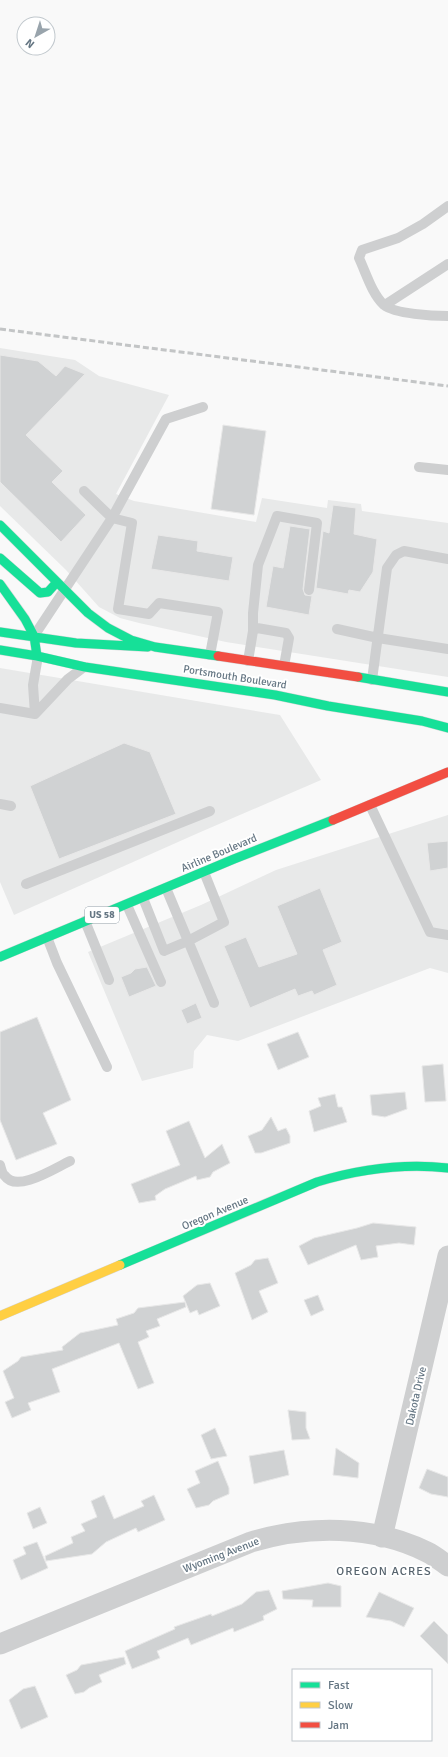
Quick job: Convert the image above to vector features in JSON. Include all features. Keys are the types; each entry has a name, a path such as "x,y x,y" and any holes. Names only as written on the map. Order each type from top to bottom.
{"main road":[{"name":"Portsmouth Boulevard","path":"0,524 88,613 108,628 131,640 155,647"},
{"path":"0,558 40,593 48,592 57,582"},
{"path":"0,584 34,636 37,656"},
{"name":"Portsmouth Boulevard","path":"0,632 76,643 155,647 210,656 248,660 448,692"},
{"name":"Portsmouth Boulevard","path":"0,650 37,656 85,667 275,695 328,706 422,721 448,728"},
{"name":"Airline Boulevard","path":"0,957 448,772"},
{"name":"Oregon Avenue","path":"0,1316 317,1182 371,1168 406,1166 448,1168"}],"street":[{"name":"Dakota Drive","path":"382,1537 448,1256"},
{"name":"Wyoming Avenue","path":"0,1644 251,1542 274,1535 304,1530 341,1530 382,1537 428,1552 448,1566"}],"lane":[{"path":"448,206 398,238 362,250 359,258 376,295 385,305 393,310 431,316 448,316"},
{"path":"385,305 448,264"},
{"path":"34,636 112,518 166,420 203,407"},
{"path":"419,467 448,470"},
{"path":"84,491 112,518 132,524 118,609 149,614 159,603 218,612 210,656"},
{"path":"248,660 253,631 253,613 258,564 277,516 317,523 309,590"},
{"path":"372,680 387,568 396,555 404,551 448,559"},
{"path":"253,631 257,628 286,634 289,638 284,666"},
{"path":"336,629 378,638 448,649"},
{"path":"35,714 33,685 37,656"},
{"path":"35,714 62,684 85,667"},
{"path":"0,708 35,714"},
{"path":"0,804 11,806"},
{"path":"370,805 430,932 448,935"},
{"path":"26,884 210,811"},
{"path":"143,898 164,951 188,941 224,922 204,872"},
{"path":"166,888 214,1003"},
{"path":"127,905 161,982"},
{"path":"85,922 109,980"},
{"path":"47,937 107,1067"},
{"path":"0,1165 5,1176 12,1182 21,1183 70,1161"}],"shaded area":[{"path":"0,348 75,360 99,376 169,395 116,494 134,501 256,522 262,498 327,508 328,500 361,504 362,511 448,523 448,677 226,642 120,618 99,607 66,570 0,506"},
{"path":"0,668 280,715 321,780 14,915 0,882"},
{"path":"448,815 448,973 430,968 238,1041 207,1035 194,1051 193,1068 142,1081 88,952 201,905 276,870"}],"building":[{"path":"0,355 38,361 56,376 65,366 85,374 26,435 63,471 52,482 86,515 61,542 0,482"},
{"path":"223,425 266,431 254,515 211,509"},
{"path":"333,505 356,508 354,534 377,539 373,572 360,592 349,590 348,594 316,588 323,531 329,533"},
{"path":"290,526 310,529 303,589 305,595 312,596 309,615 266,607 273,566 283,568"},
{"path":"158,535 198,541 197,551 233,557 229,581 151,569"},
{"path":"124,743 150,752 176,814 59,859 30,786"},
{"path":"448,841 448,868 430,871 427,843"},
{"path":"320,888 342,942 323,950 337,985 314,995 312,991 298,996 295,989 250,1008 224,946 246,937 259,967 297,954 277,906"},
{"path":"147,967 156,986 129,997 121,977 131,973 135,969"},
{"path":"196,1003 202,1018 187,1024 181,1010"},
{"path":"37,1017 71,1100 43,1113 57,1144 16,1160 0,1120 0,1032"},
{"path":"298,1032 309,1057 278,1070 267,1044"},
{"path":"443,1064 446,1101 425,1102 422,1066"},
{"path":"405,1092 407,1109 385,1117 372,1115 370,1095"},
{"path":"335,1094 338,1107 342,1107 347,1122 314,1132 309,1111 321,1106 318,1098"},
{"path":"271,1117 278,1131 286,1128 290,1136 290,1143 261,1153 255,1153 248,1136 262,1130"},
{"path":"189,1121 205,1158 222,1144 230,1163 213,1172 210,1177 197,1180 196,1176 165,1189 155,1196 156,1200 139,1203 131,1184 180,1165 166,1131"},
{"path":"373,1223 416,1227 414,1245 399,1243 376,1246 378,1257 361,1260 356,1245 308,1265 299,1246 314,1238"},
{"path":"268,1258 278,1283 259,1291 268,1312 252,1320 235,1273 251,1265 255,1260"},
{"path":"210,1283 220,1306 199,1315 197,1310 190,1313 183,1296 197,1285"},
{"path":"318,1295 324,1310 311,1316 304,1300"},
{"path":"185,1302 186,1307 157,1319 160,1326 146,1331 149,1337 138,1342 154,1383 138,1389 119,1343 52,1369 60,1392 28,1403 31,1410 12,1418 5,1402 14,1398 3,1371 18,1361 21,1357 63,1350 62,1347 80,1333 118,1325 116,1319 134,1313 138,1308"},
{"path":"288,1410 306,1412 306,1428 310,1439 292,1440"},
{"path":"215,1428 227,1456 211,1459 201,1435"},
{"path":"336,1448 359,1463 358,1478 333,1475"},
{"path":"284,1450 289,1475 254,1484 249,1456"},
{"path":"218,1461 229,1488 229,1494 213,1501 209,1505 196,1508 187,1489 200,1483 195,1471"},
{"path":"427,1469 448,1477 448,1497 431,1494 419,1488"},
{"path":"104,1495 114,1519 144,1506 141,1501 154,1495 165,1520 138,1532 136,1528 106,1542 92,1554 46,1561 45,1556 73,1543 71,1537 85,1531 81,1524 97,1517 91,1501"},
{"path":"40,1507 47,1523 33,1529 27,1513"},
{"path":"37,1542 48,1568 21,1580 13,1560 26,1554 23,1547"},
{"path":"328,1583 341,1586 341,1607 312,1607 313,1600 283,1599 282,1591"},
{"path":"269,1590 277,1609 263,1616 264,1620 234,1632 233,1628 191,1645 188,1638 157,1651 160,1658 132,1669 125,1651 175,1629 174,1627 211,1614 212,1616 242,1604 256,1592"},
{"path":"379,1592 414,1608 404,1627 391,1621 366,1617"},
{"path":"434,1621 448,1635 448,1664 420,1636"},
{"path":"124,1657 126,1664 99,1675 102,1682 84,1692 75,1694 66,1675 77,1670 81,1665"},
{"path":"35,1686 48,1717 21,1729 9,1700 23,1689"}],"railway":[{"path":"0,329 448,386"}],"traffic: fast":[{"path":"0,525 88,613 108,628 131,640 155,647 218,656"},
{"path":"0,558 40,593 48,592 57,582"},
{"path":"0,584 25,619 34,636 37,656 85,667 275,695 328,706 422,721 448,728"},
{"path":"0,632 76,643 148,647"},
{"path":"0,650 37,656"},
{"path":"358,677 448,692"},
{"path":"0,957 234,859 333,820"},
{"path":"120,1265 317,1182 333,1177 382,1168 415,1166 448,1168"}],"traffic: slow":[{"path":"0,1316 120,1265"}],"traffic: jam":[{"path":"218,656 358,677"},
{"path":"333,820 448,772"}],"district":[{"name":"OREGON ACRES","path":"384,1571"}]}
